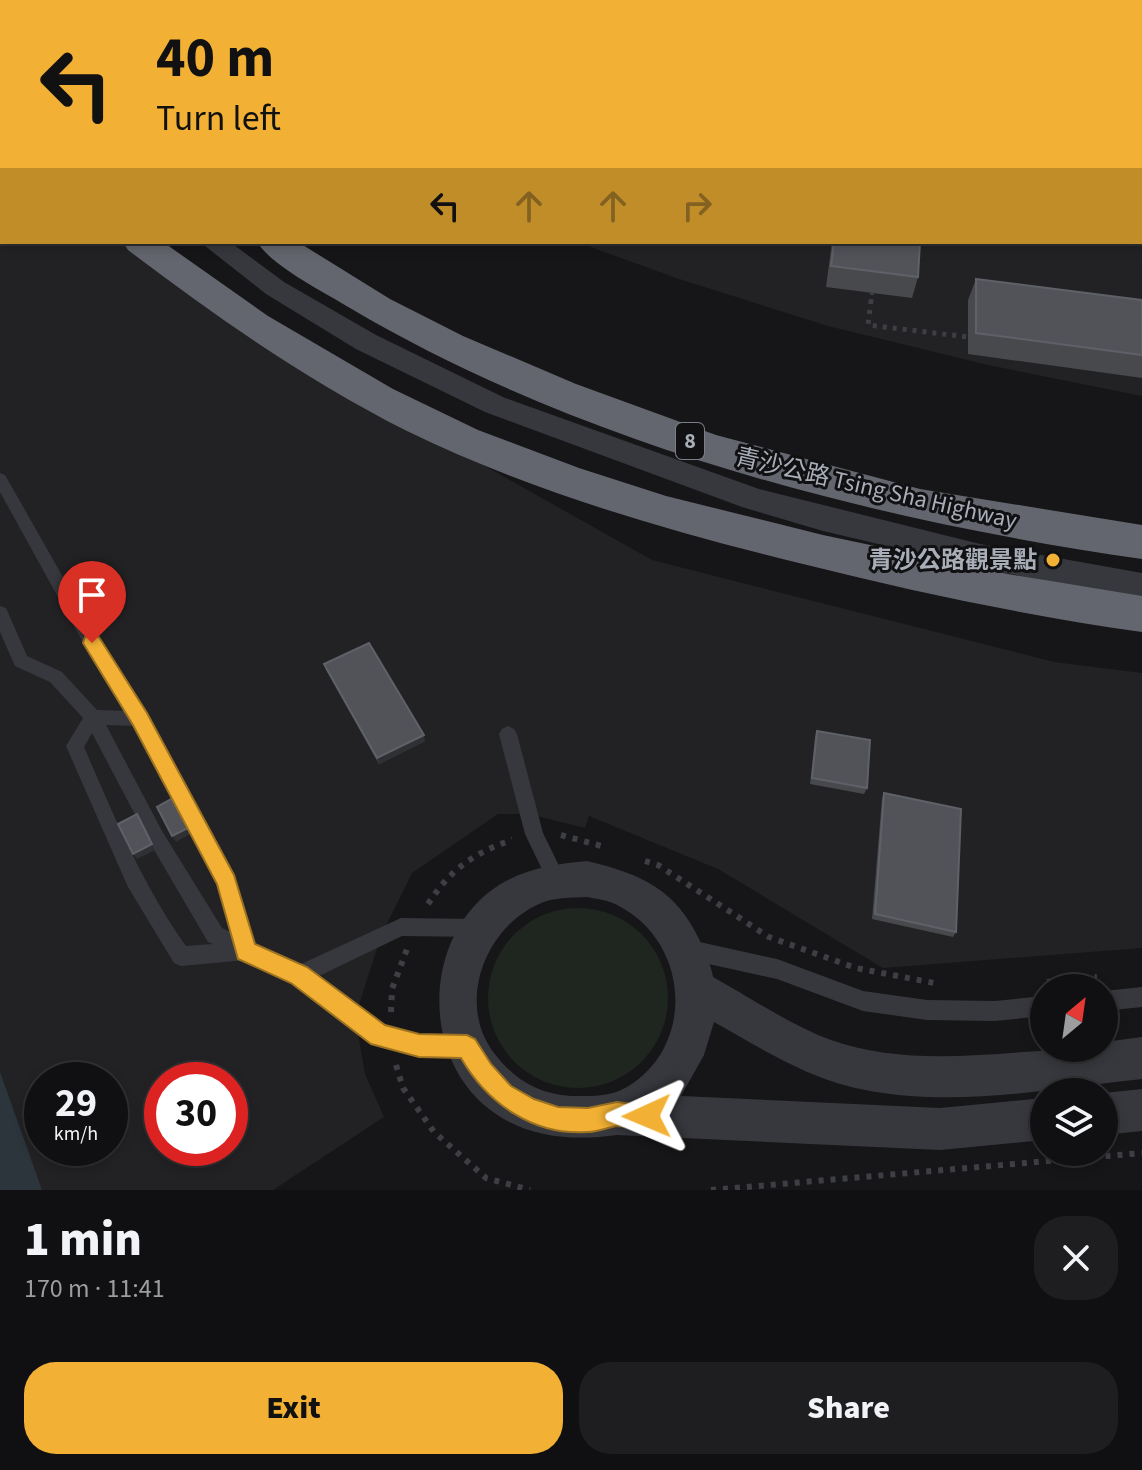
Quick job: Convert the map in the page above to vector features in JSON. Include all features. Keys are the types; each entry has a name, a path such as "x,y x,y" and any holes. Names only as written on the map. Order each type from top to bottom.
{"highway":[{"path":"143,244 198,287 288,346 400,409 464,440 592,488 697,522 818,552 949,580 1142,614"},
{"name":"青沙公路 Tsing Sha Highway","path":"277,244 364,300 442,342 521,378 638,424 728,454 857,490 1002,521 1142,542"}],"street":[{"path":"216,244 275,288 366,342 495,405 753,499 823,519 980,556 1142,586"},
{"path":"617,1114 646,1099 676,1069 687,1051 696,1020 697,990 686,949 660,912 642,898 601,881 557,880 535,886 496,910 481,928 468,948 457,997 459,1022 467,1047 482,1072 503,1094 529,1109 558,1119 588,1120 617,1114 940,1129 1030,1120"},
{"path":"697,990 779,1036 848,1066 925,1078 1142,1058"},
{"path":"1118,1113 1142,1110"}],"lane":[{"path":"0,479 107,670 140,719 227,882 245,951"},
{"path":"0,613 21,661 56,677 93,717 156,837 215,935 299,975 379,1035 419,1046 467,1047"},
{"path":"93,717 140,719"},
{"path":"93,717 75,746 119,846 164,933 181,956 245,951"},
{"path":"508,734 534,834 557,880"},
{"path":"299,975 401,927 481,928"},
{"path":"686,949 777,969 863,1001 927,1010 995,1011 1030,1007"},
{"path":"1118,1000 1142,997"}],"path":[{"path":"872,293 868,325 968,337"},
{"path":"711,1190 1142,1153"}],"shaded area":[{"path":"0,244 139,244 341,385 652,560 1054,662 1142,673 1142,948 883,968 718,869 589,816 585,828 529,814 498,814 412,873 381,936 355,1017 365,1074 384,1117 273,1190 0,1190"},
{"path":"583,244 1142,244 1142,396 988,365 828,326 679,279"},
{"path":"578,908 613,914 642,934 662,963 668,998 662,1033 642,1062 613,1082 578,1088 543,1082 514,1062 494,1033 488,998 494,963 514,934 543,914"},
{"path":"0,1072 24,1139 24,1166 33,1166 42,1190 0,1190"}],"building":[{"path":"834,244 920,244 918,277 831,266"},
{"path":"976,279 1142,300 1142,355 976,333"},
{"path":"369,643 424,735 377,758 324,664"},
{"path":"817,731 870,740 867,788 812,778"},
{"path":"884,793 961,809 956,932 875,914"},
{"path":"175,797 190,827 172,836 157,807"},
{"path":"137,814 152,844 133,854 118,824"}],"place":[{"name":"青沙公路觀景點","path":"1053,560"}],"route":[{"path":"92,643 140,719 227,882 245,951 299,975 379,1035 419,1046 467,1047 482,1072 503,1094 529,1109 558,1119 588,1120 617,1114 647,1116"}]}
